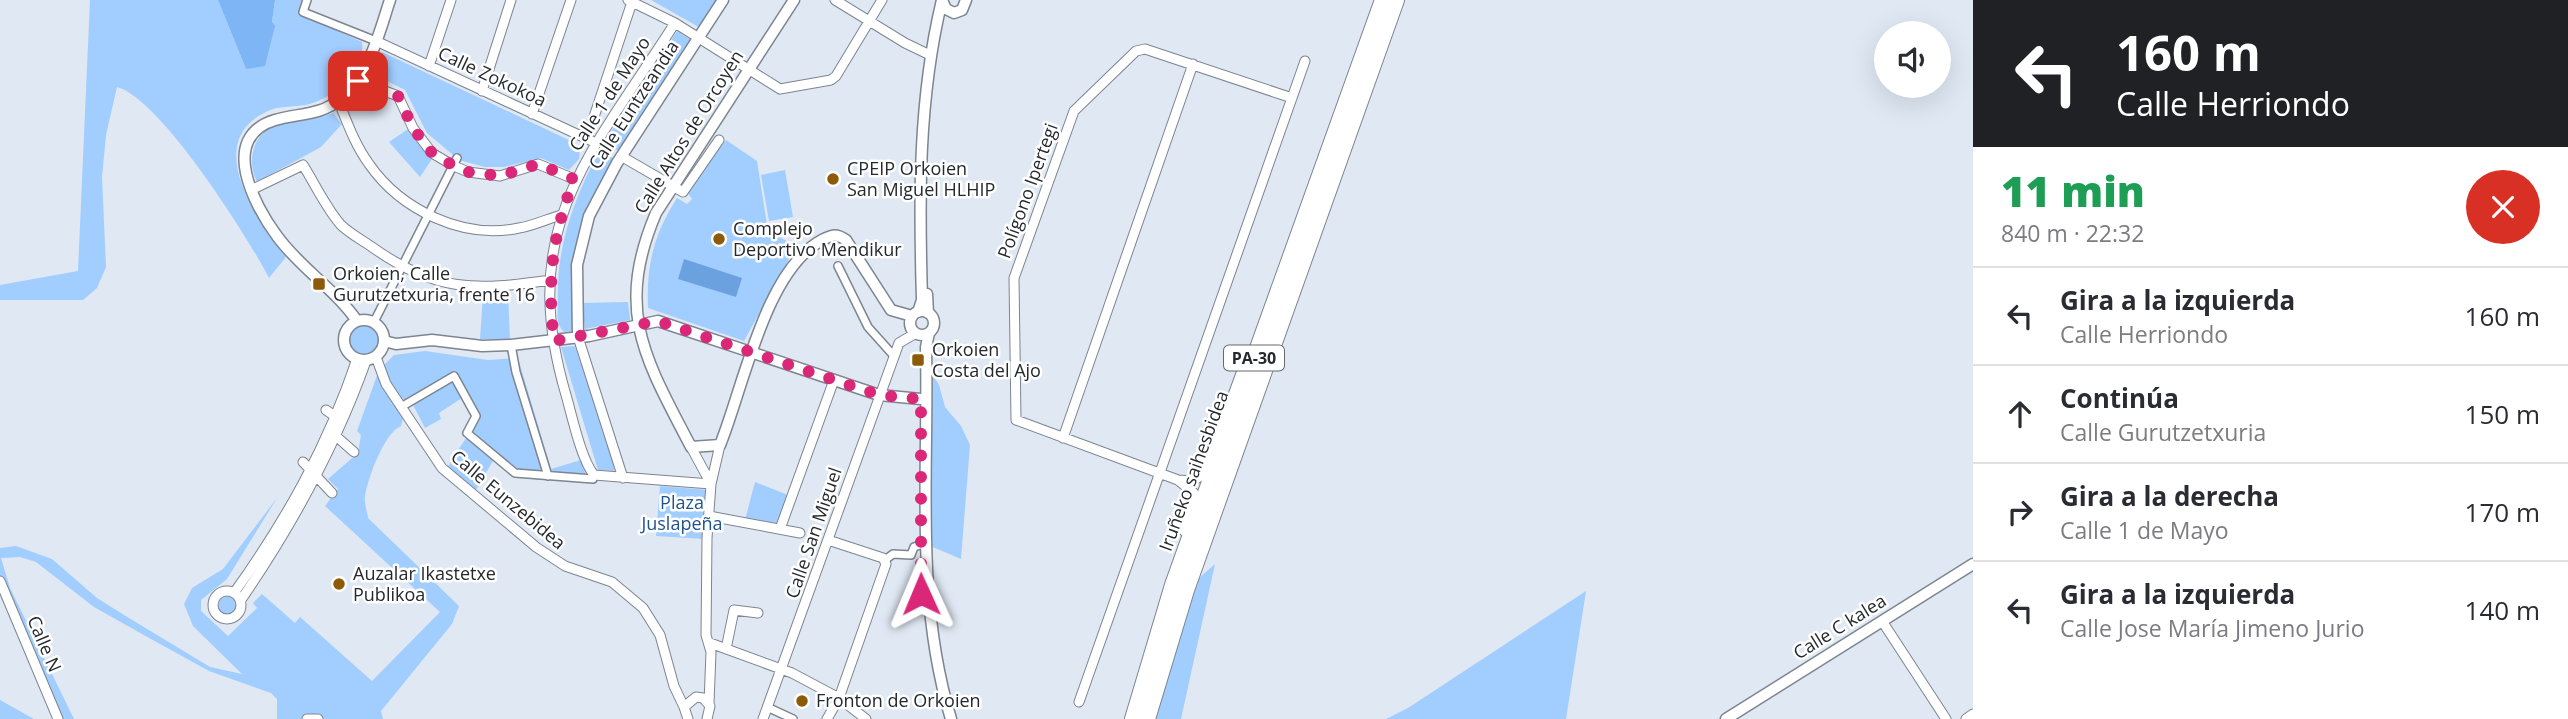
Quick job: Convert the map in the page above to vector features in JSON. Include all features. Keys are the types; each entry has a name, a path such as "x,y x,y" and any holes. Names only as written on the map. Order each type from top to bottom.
{"highway":[{"name":"Iruñeko saihesbidea","path":"1132,719 1173,585 1383,0"},
{"name":"Iruñeko saihesbidea","path":"1147,719 1186,590 1396,0"}],"street":[{"path":"307,0 303,12 376,41"},
{"path":"357,321 346,304 309,272 276,235 251,190 243,162 248,140 260,127 272,120 320,111 338,100 358,81 390,0"},
{"path":"429,66 451,0"},
{"path":"482,91 511,0"},
{"path":"532,114 570,0"},
{"name":"Calle Euntzeandia","path":"623,478 578,337 576,292 582,239 600,191 723,0"},
{"name":"Calle Altos de Orcoyen","path":"711,484 647,361 638,326 635,292 641,254 656,213 794,0"},
{"path":"835,0 930,55"},
{"path":"591,140 630,1 675,23 780,89 831,80 871,23 882,0"},
{"path":"942,0 949,12"},
{"path":"942,0 930,55 920,149 922,300 919,313 910,325 921,333 926,347 926,593 934,653 951,719"},
{"path":"919,313 927,136 941,23 949,12 962,10 966,0"},
{"name":"Calle 1 de Mayo","path":"594,475 567,399 554,341 550,280 561,215 591,140 675,23"},
{"name":"Calle Zokokoa","path":"376,41 591,140"},
{"name":"Polígono Ipertegi","path":"1178,480 1016,420 1014,278 1074,111 1136,51 1144,49 1292,98"},
{"path":"1079,702 1305,61"},
{"path":"1063,438 1193,64"},
{"path":"358,81 398,96 413,128 432,153 455,162 468,172 500,176 538,164 574,179"},
{"path":"338,100 367,162 377,176 403,200 429,215 456,226 503,230 561,215"},
{"path":"621,156 680,192 686,189 719,140"},
{"path":"374,323 455,162"},
{"path":"251,190 303,165 341,225 401,267 452,284 481,288 550,280"},
{"path":"709,718 709,643 706,635 711,484 749,352 801,253 832,234 846,240 891,310 919,313 934,323 921,333"},
{"path":"1178,480 1193,481 1204,474 1236,384 1290,257"},
{"path":"838,266 868,327 894,356"},
{"path":"366,359 347,352 344,340 348,329 357,321 374,323 382,330 384,341"},
{"path":"384,341 396,344 432,340 482,346 511,345 554,341 658,321 879,395 921,399"},
{"path":"921,333 920,545 926,635 945,719"},
{"name":"Calle San Miguel","path":"762,719 894,356 903,338 921,333"},
{"path":"314,474 336,417 366,359 384,341"},
{"path":"511,345 516,372 548,476"},
{"path":"237,596 278,545 314,474 337,437 366,359"},
{"name":"Calle Eunzebidea","path":"366,359 386,384 442,468 526,538 565,566 612,582 643,608 660,635 674,686 688,719"},
{"path":"401,407 454,376 476,416 467,433 515,473 593,479 594,475 711,484"},
{"path":"780,529 834,380"},
{"path":"326,410 336,417"},
{"path":"337,437 354,452"},
{"path":"691,447 720,446"},
{"path":"303,462 332,493"},
{"path":"1132,719 1138,676 1194,501 1192,489 1178,480"},
{"path":"709,516 800,533"},
{"path":"828,540 885,560"},
{"path":"827,719 839,698 885,560 893,554 911,555 914,547 920,545"},
{"name":"Calle C kalea","path":"1726,719 1973,564"},
{"name":"Calle N","path":"0,581 58,719"},
{"path":"726,649 734,610 758,613"},
{"path":"1882,621 1946,719"},
{"path":"709,643 782,668 839,698 866,719"},
{"path":"684,707 696,696 709,703"},
{"path":"767,707 793,719"},
{"path":"1966,719 1973,714"},
{"path":"307,719 318,719"}],"green space":[{"path":"90,0 218,0 246,69 272,22 275,0 303,0 299,13 362,42 359,63 336,91 305,105 273,109 251,122 239,138 236,158 240,179 261,221 286,257 269,278 223,202 178,141 135,97 117,87 106,135 102,177 106,267 97,288 83,300 0,300 0,285 78,271"},
{"path":"651,0 723,0 704,30"},
{"path":"677,31 691,40 619,151 603,144"},
{"path":"382,52 573,142 580,149 579,159 569,170 541,158 504,167 485,167 459,160 427,133 405,90 373,74 378,54"},
{"path":"333,113 342,124 321,147 257,182 252,156 263,133 279,124"},
{"path":"408,129 432,159 420,177 389,142"},
{"name":"Complejo Deportivo Mendikur","path":"726,140 757,161 768,231 796,246 744,341 648,308 650,264 662,224 677,198 687,204 692,199 687,192 716,147 719,149"},
{"path":"599,151 613,158 584,220 574,331 564,332 558,322 560,261 568,223"},
{"path":"785,170 793,217 769,221 761,175"},
{"path":"483,295 508,295 510,339 480,339"},
{"path":"628,302 630,320 585,329 582,303"},
{"path":"364,326 374,330 378,340 374,350 364,354 354,350 350,340 354,330"},
{"path":"575,346 615,465 614,471 598,470 561,347"},
{"path":"425,351 488,360 518,358 551,469 581,460 587,479 552,476 553,481 516,477 494,459 476,490 448,467 480,416 455,373 403,402 390,385 382,367 394,355"},
{"path":"379,370 405,412 401,426 383,446 370,478 365,499 368,518 459,606 452,624 381,711 383,719 277,719 277,699 271,693 209,671 142,634 94,607 36,562 20,557 1,558 10,588 74,719 57,719 0,593 0,548 16,546 52,559 97,598 124,615 210,667 242,674 193,626 184,604 192,588 223,569 277,498 227,579 201,600 201,611 228,636 257,608 253,603 262,594 295,623 300,617 372,681 440,612 325,506 338,489 328,479 358,453 361,435 357,431"},
{"path":"930,371 939,385 945,407 961,426 970,445 961,559 928,545"},
{"path":"454,376 465,396 439,413 441,419 425,428 411,401"},
{"path":"755,482 788,495 778,523 745,520"},
{"name":"Plaza Juslapeña","path":"660,486 709,490 705,539 656,536"},
{"path":"1215,564 1181,719 1155,719 1198,579"},
{"path":"1586,591 1566,719 1386,719 1408,708"},
{"path":"228,596 235,599 238,606 235,613 228,616 221,613 218,606 221,599"},
{"path":"0,700 34,719 0,719"}],"shaded area":[{"path":"218,0 275,0 272,22 275,26 265,66 246,69"},
{"path":"684,259 742,278 736,297 678,279"}],"place":[{"name":"CPEIP Orkoien San Miguel HLHIP","path":"833,179"},
{"name":"Complejo Deportivo Mendikur","path":"719,239"},
{"name":"Orkoien, Calle Gurutzetxuria, frente 16","path":"319,284"},
{"name":"Orkoien Costa del Ajo","path":"918,360"},
{"name":"Auzalar Ikastetxe Publikoa","path":"339,584"},
{"name":"Fronton de Orkoien","path":"802,701"}],"route":[{"path":"358,81 398,96 413,128 432,153 454,166 468,172 500,176 538,164 574,179 553,247 550,305 554,341 658,321 879,395 897,399 921,399 921,594"}]}
